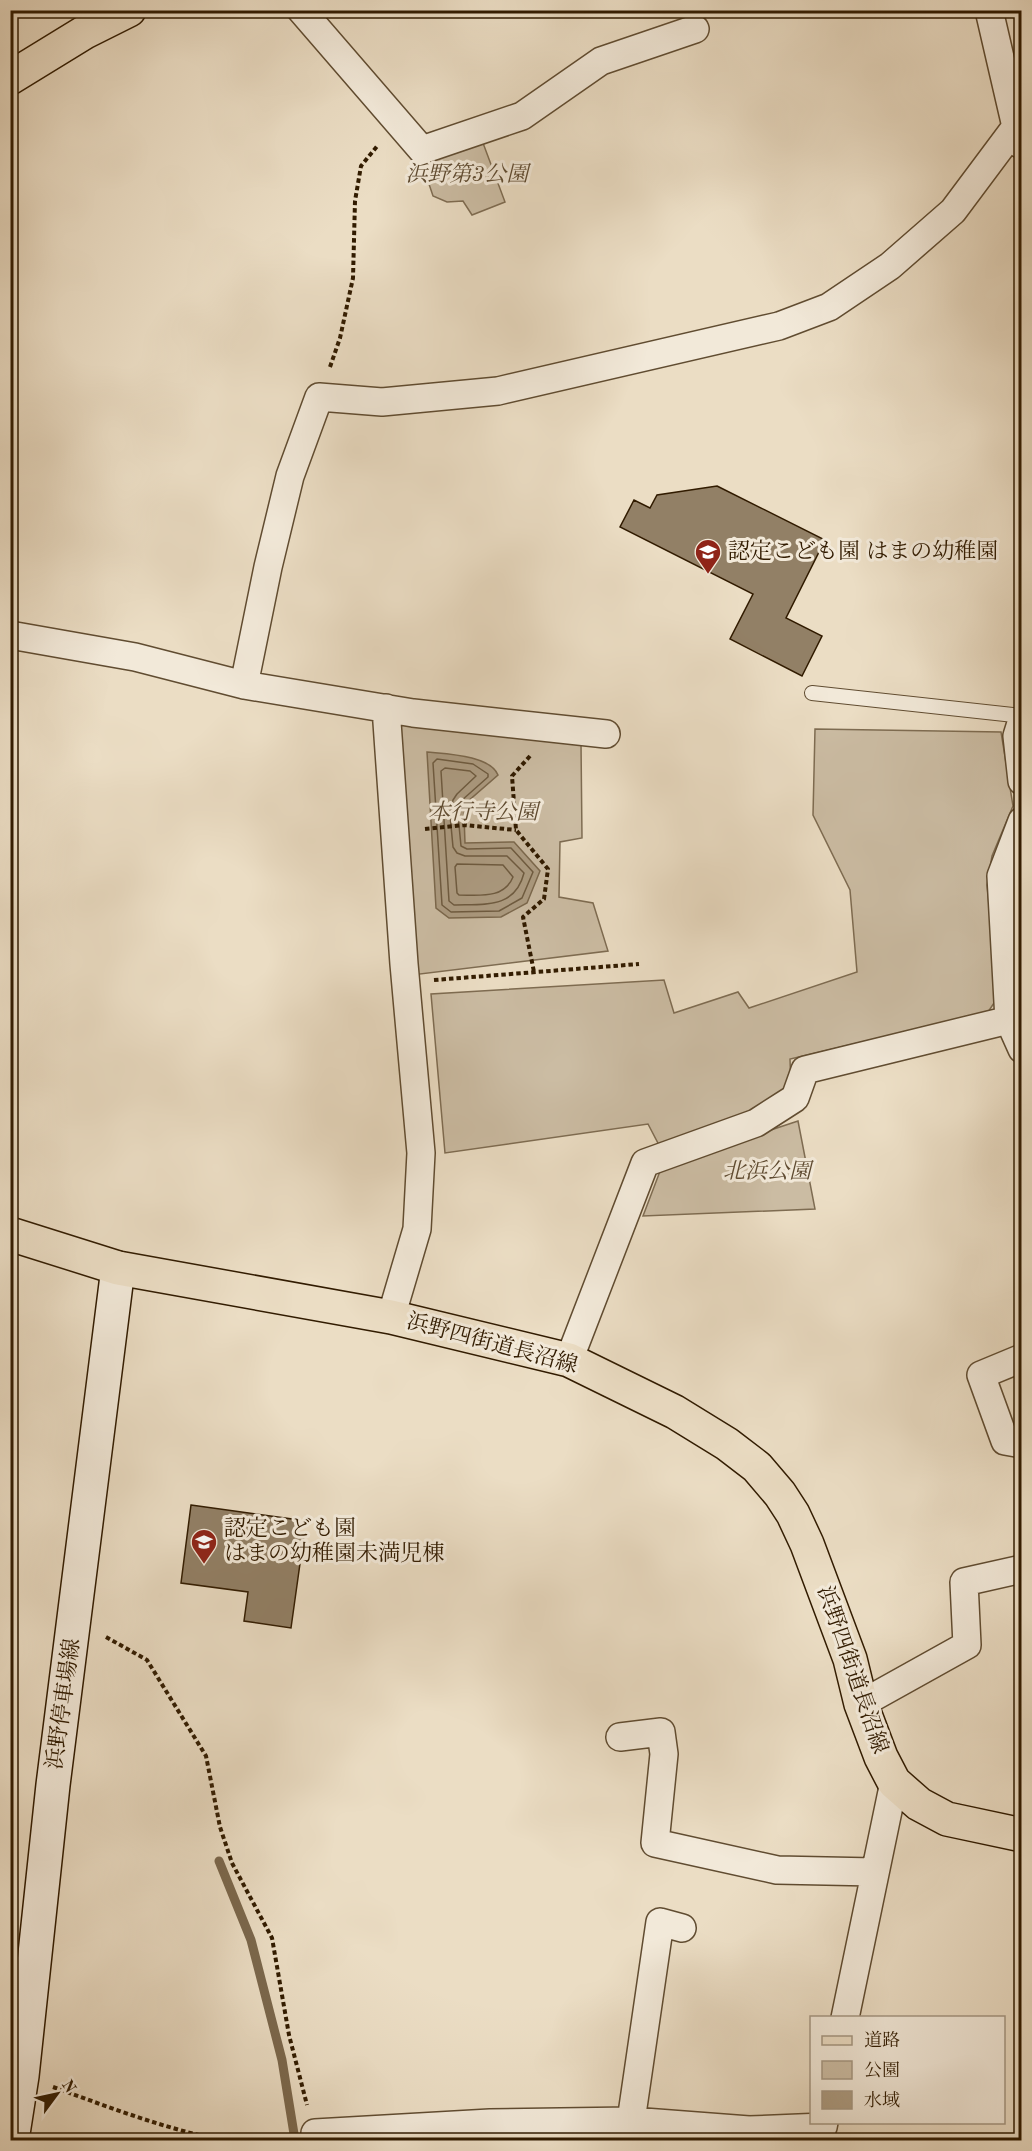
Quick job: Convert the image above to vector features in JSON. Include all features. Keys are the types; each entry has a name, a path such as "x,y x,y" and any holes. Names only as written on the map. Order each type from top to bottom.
{"main road":[{"path":"10,78 85,32 129,10"},
{"name":"浜野四街道長沼線","path":"10,1234 118,1268 391,1317 569,1360 675,1412 728,1444 757,1467 793,1514 807,1544 850,1659 861,1704 881,1757 894,1782 918,1803 947,1819 1022,1834"},
{"name":"浜野停車場線","path":"12,2140 22,2076 54,1785 118,1268"}],"street":[{"path":"301,10 422,150 522,116 601,61 695,29"},
{"path":"244,685 268,567 290,476 319,397 382,402 498,391 779,326 830,306 890,266 953,211 1018,138 989,10"},
{"path":"10,635 135,657 244,685 386,708 606,734"},
{"path":"386,708 421,1153 417,1229 391,1317"},
{"path":"1022,718 1017,736 1022,781"},
{"path":"1022,821 1001,876 1010,1020 1022,1050"},
{"path":"569,1360 645,1163 756,1123 795,1098 805,1070 1010,1020"},
{"path":"1022,1358 981,1375 1005,1441 1022,1444"},
{"path":"861,1704 967,1645 963,1582 1022,1569"},
{"path":"620,1737 661,1732 664,1754 655,1843 777,1870 875,1872"},
{"path":"845,2016 894,1782"},
{"path":"631,2121 660,1922 682,1928"},
{"path":"316,2137 490,2132 631,2121 749,2135 823,2127 824,2124"}],"lane":[{"path":"812,693 1022,718"}],"path":[{"path":"319,397 340,338 353,278 356,201 361,166 399,122"},
{"path":"534,972 523,917 544,899 548,869 516,830 512,776 556,729"},
{"path":"430,828 464,825 516,830"},
{"path":"406,982 639,964"},
{"path":"22,2076 116,2110 209,2138 271,2140 316,2137 289,2035 272,1938 232,1863 220,1827 206,1756 147,1660 115,1641 75,1622"}],"green space":[{"name":"浜野第3公園","path":"483,143 505,202 472,215 463,201 447,202 433,196 427,178 436,159"},
{"name":"本行寺公園","path":"395,719 581,743 582,838 560,842 559,897 593,903 608,951 412,975"},
{"path":"815,729 1001,732 1013,806 992,856 987,885 998,997 988,1012 790,1059 791,1088 755,1116 659,1145 648,1124 445,1153 431,994 664,980 674,1013 738,992 749,1008 857,972 850,890 813,815"},
{"name":"北浜公園","path":"798,1121 815,1209 643,1216 662,1166"}],"water":[{"path":"427,752 477,759 493,768 498,775 466,803 465,843 514,842 540,871 527,903 501,917 449,918 436,908"}],"building":[{"path":"717,486 825,540 786,618 822,636 802,676 730,639 753,594 620,527 634,500 650,508 657,495"},
{"path":"191,1505 299,1520 297,1534 304,1535 291,1628 244,1621 248,1592 181,1583"}],"waterway":[{"path":"219,1861 251,1940 282,2060 295,2140"}],"place":[{"name":"認定こども園 はまの幼稚園","path":"708,575"},
{"name":"認定こども園 はまの幼稚園未満児棟","path":"204,1565"}]}
